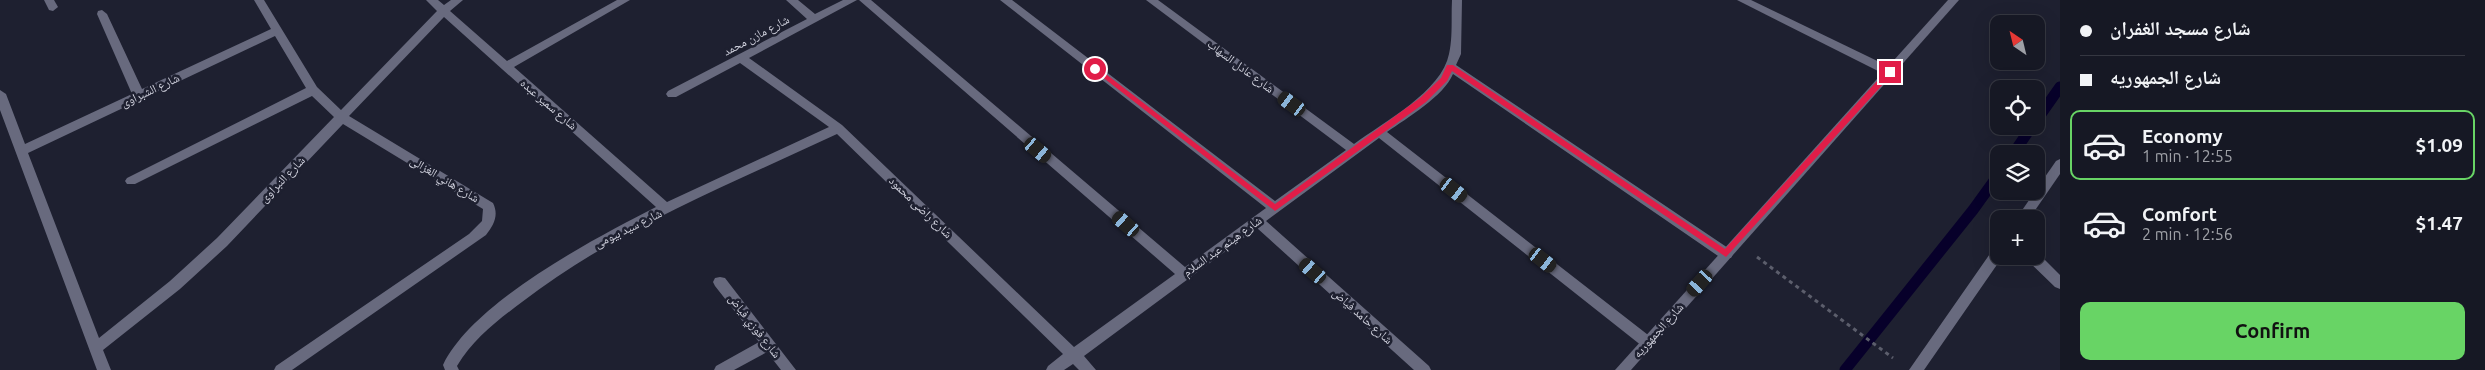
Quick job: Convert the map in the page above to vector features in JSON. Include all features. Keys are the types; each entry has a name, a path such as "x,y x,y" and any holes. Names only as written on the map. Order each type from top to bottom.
{"street":[{"name":"شارع هاني الغزالى","path":"259,0 314,90 342,117 490,206 491,213 489,222 474,238 281,370"},
{"name":"شارع سمير عبده","path":"431,0 667,209"},
{"name":"شارع النبراوى","path":"96,347 174,285 222,242 443,10 458,0"},
{"path":"506,66 625,0"},
{"path":"792,0 814,19"},
{"name":"شارع مازن محمد","path":"672,94 852,0"},
{"path":"864,0 1184,274"},
{"path":"1005,0 1275,208"},
{"name":"شارع عادل السهاب","path":"1151,0 1354,150"},
{"name":"شارع هيثم عبد السلام","path":"1053,370 1423,100 1444,79 1455,54 1457,0"},
{"path":"1742,0 1890,72"},
{"name":"شارع الجمهوريه","path":"1622,370 1954,0"},
{"path":"102,14 139,96"},
{"name":"شارع الشبراوى","path":"22,151 277,30"},
{"name":"شارع راضى محمود","path":"742,58 838,128 1089,370"},
{"path":"1450,66 1726,254"},
{"path":"131,181 314,90"},
{"path":"0,94 104,370"},
{"name":"شارع سيد بيومى","path":"452,370 450,365 467,339 526,290 583,251 838,128"},
{"path":"1379,132 1647,342"},
{"path":"2028,210 2060,164"},
{"name":"شارع حامد فياض","path":"1257,222 1424,370"},
{"path":"1916,370 1990,265"},
{"path":"2042,265 2060,282"},
{"name":"شارع فوزي فياض","path":"720,282 789,370"},
{"path":"721,370 769,344"}],"path":[{"path":"1772,268 1886,352"}],"waterway":[{"path":"2045,108 2060,87"},
{"path":"2019,145 2026,135"},
{"path":"1845,370 1990,186"}],"route":[{"path":"1095,69 1275,208 1423,100 1444,79 1450,66 1726,254 1890,72"}]}
